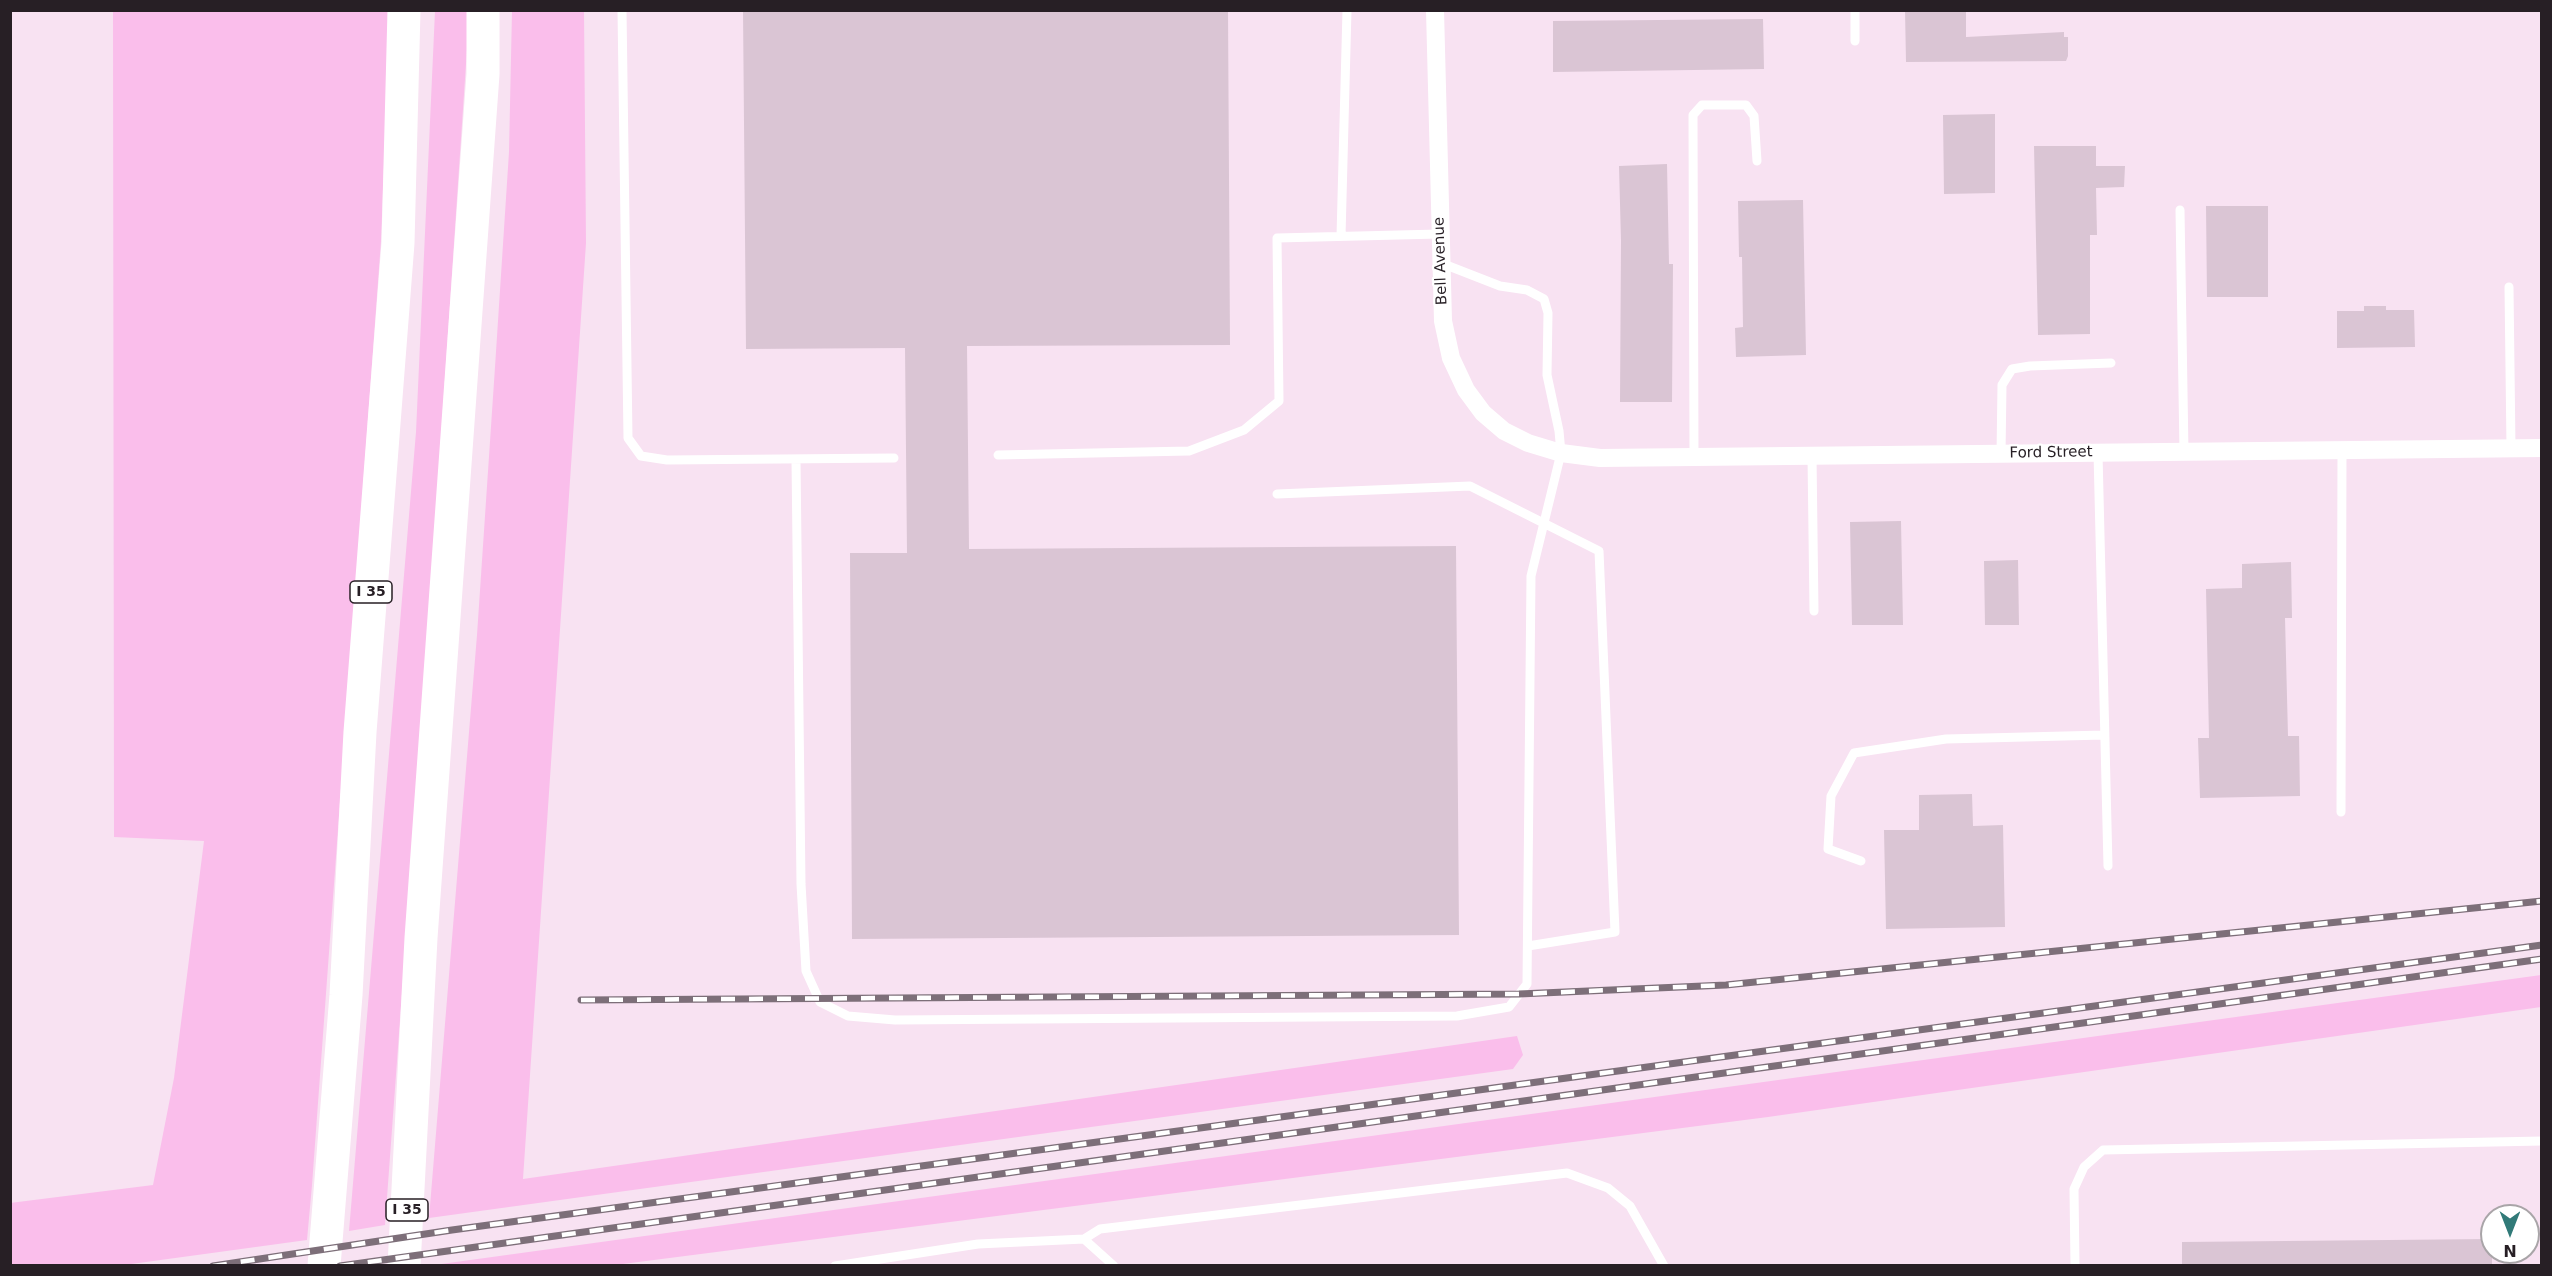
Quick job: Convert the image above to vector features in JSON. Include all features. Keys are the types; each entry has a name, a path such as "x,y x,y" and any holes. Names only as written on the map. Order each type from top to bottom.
{"highway":[{"name":"I 35","path":"324,1266 346,995 360,732 398,243 404,10"},
{"name":"I 35","path":"404,1266 421,938 483,74 483,10"}],"street":[{"name":"Bell Avenue","path":"1435,10 1440,262 1443,321 1451,358 1466,390 1483,413 1504,431 1528,443 1561,453"},
{"name":"Ford Street","path":"1561,453 1600,458 2541,448"}],"lane":[{"path":"622,10 628,438 642,456 667,460 894,458"},
{"path":"1341,236 1347,10"},
{"path":"1855,10 1856,41"},
{"path":"1694,457 1693,115 1702,105 1746,105 1755,116 1757,161"},
{"path":"2180,210 2184,452"},
{"path":"998,455 1189,451 1244,430 1279,400 1277,238 1439,234"},
{"path":"796,460 801,884 806,971 820,1002 848,1016 895,1020 1458,1016 1509,1006 1527,984 1531,576 1561,453 1559,431 1547,375 1548,313 1544,299 1527,291 1500,286 1440,262"},
{"path":"2509,287 2511,448"},
{"path":"2001,454 2002,385 2012,369 2030,366 2111,363"},
{"path":"2341,812 2342,450"},
{"path":"2098,453 2108,866"},
{"path":"1812,456 1814,611"},
{"path":"1277,494 1470,486 1599,551 1615,932 1528,946"},
{"path":"1861,861 1828,849 1831,796 1854,753 1946,739 2104,735"},
{"path":"2075,1266 2074,1189 2084,1167 2103,1150 2541,1141"},
{"path":"835,1266 978,1244 1084,1239 1100,1229 1567,1173 1608,1188 1630,1206 1664,1266"},
{"path":"1084,1239 1114,1266"}],"shaded area":[{"path":"113,11 390,11 381,241 312,1185 307,1240 124,1265 11,1265 10,1203 153,1185 174,1078 204,841 114,837"},
{"path":"435,11 467,11 467,49 424,692 385,1225 349,1231 416,432"},
{"path":"512,11 584,11 586,243 523,1179 1517,1036 1523,1055 1513,1069 429,1218 477,635 509,152"},
{"path":"2541,975 2541,1007 1768,1117 615,1265 434,1265"}],"building":[{"path":"743,10 1228,10 1230,345 967,346 969,549 1456,546 1459,935 852,939 850,553 907,553 905,348 746,349"},
{"path":"1905,10 1966,10 1966,37 2064,32 2064,37 2068,37 2068,56 2066,61 1906,62"},
{"path":"1763,19 1764,69 1553,72 1553,21"},
{"path":"1995,114 1995,193 1944,194 1943,115"},
{"path":"2034,146 2096,146 2096,166 2125,166 2124,187 2096,188 2097,235 2090,235 2090,334 2038,335"},
{"path":"1667,164 1669,264 1673,264 1672,402 1620,402 1619,166"},
{"path":"1803,200 1806,355 1736,357 1735,328 1743,327 1738,201"},
{"path":"2206,206 2268,206 2268,297 2207,297"},
{"path":"2364,306 2386,306 2386,310 2414,310 2415,347 2337,348 2337,311 2364,311"},
{"path":"1901,521 1903,625 1852,625 1850,522"},
{"path":"2018,560 2019,625 1985,625 1984,561"},
{"path":"2291,562 2292,618 2285,618 2288,736 2299,736 2300,796 2200,798 2198,738 2209,738 2206,589 2242,588 2242,564"},
{"path":"1972,794 1973,826 2003,825 2005,927 1886,929 1884,830 1919,830 1919,795"},
{"path":"2480,1239 2480,1264 2492,1264 2492,1266 2182,1266 2182,1242"}],"railway":[{"path":"581,1000 1519,994 1726,985 2542,901"},
{"path":"213,1266 452,1230 2542,945"},
{"path":"340,1266 2542,959"}]}
